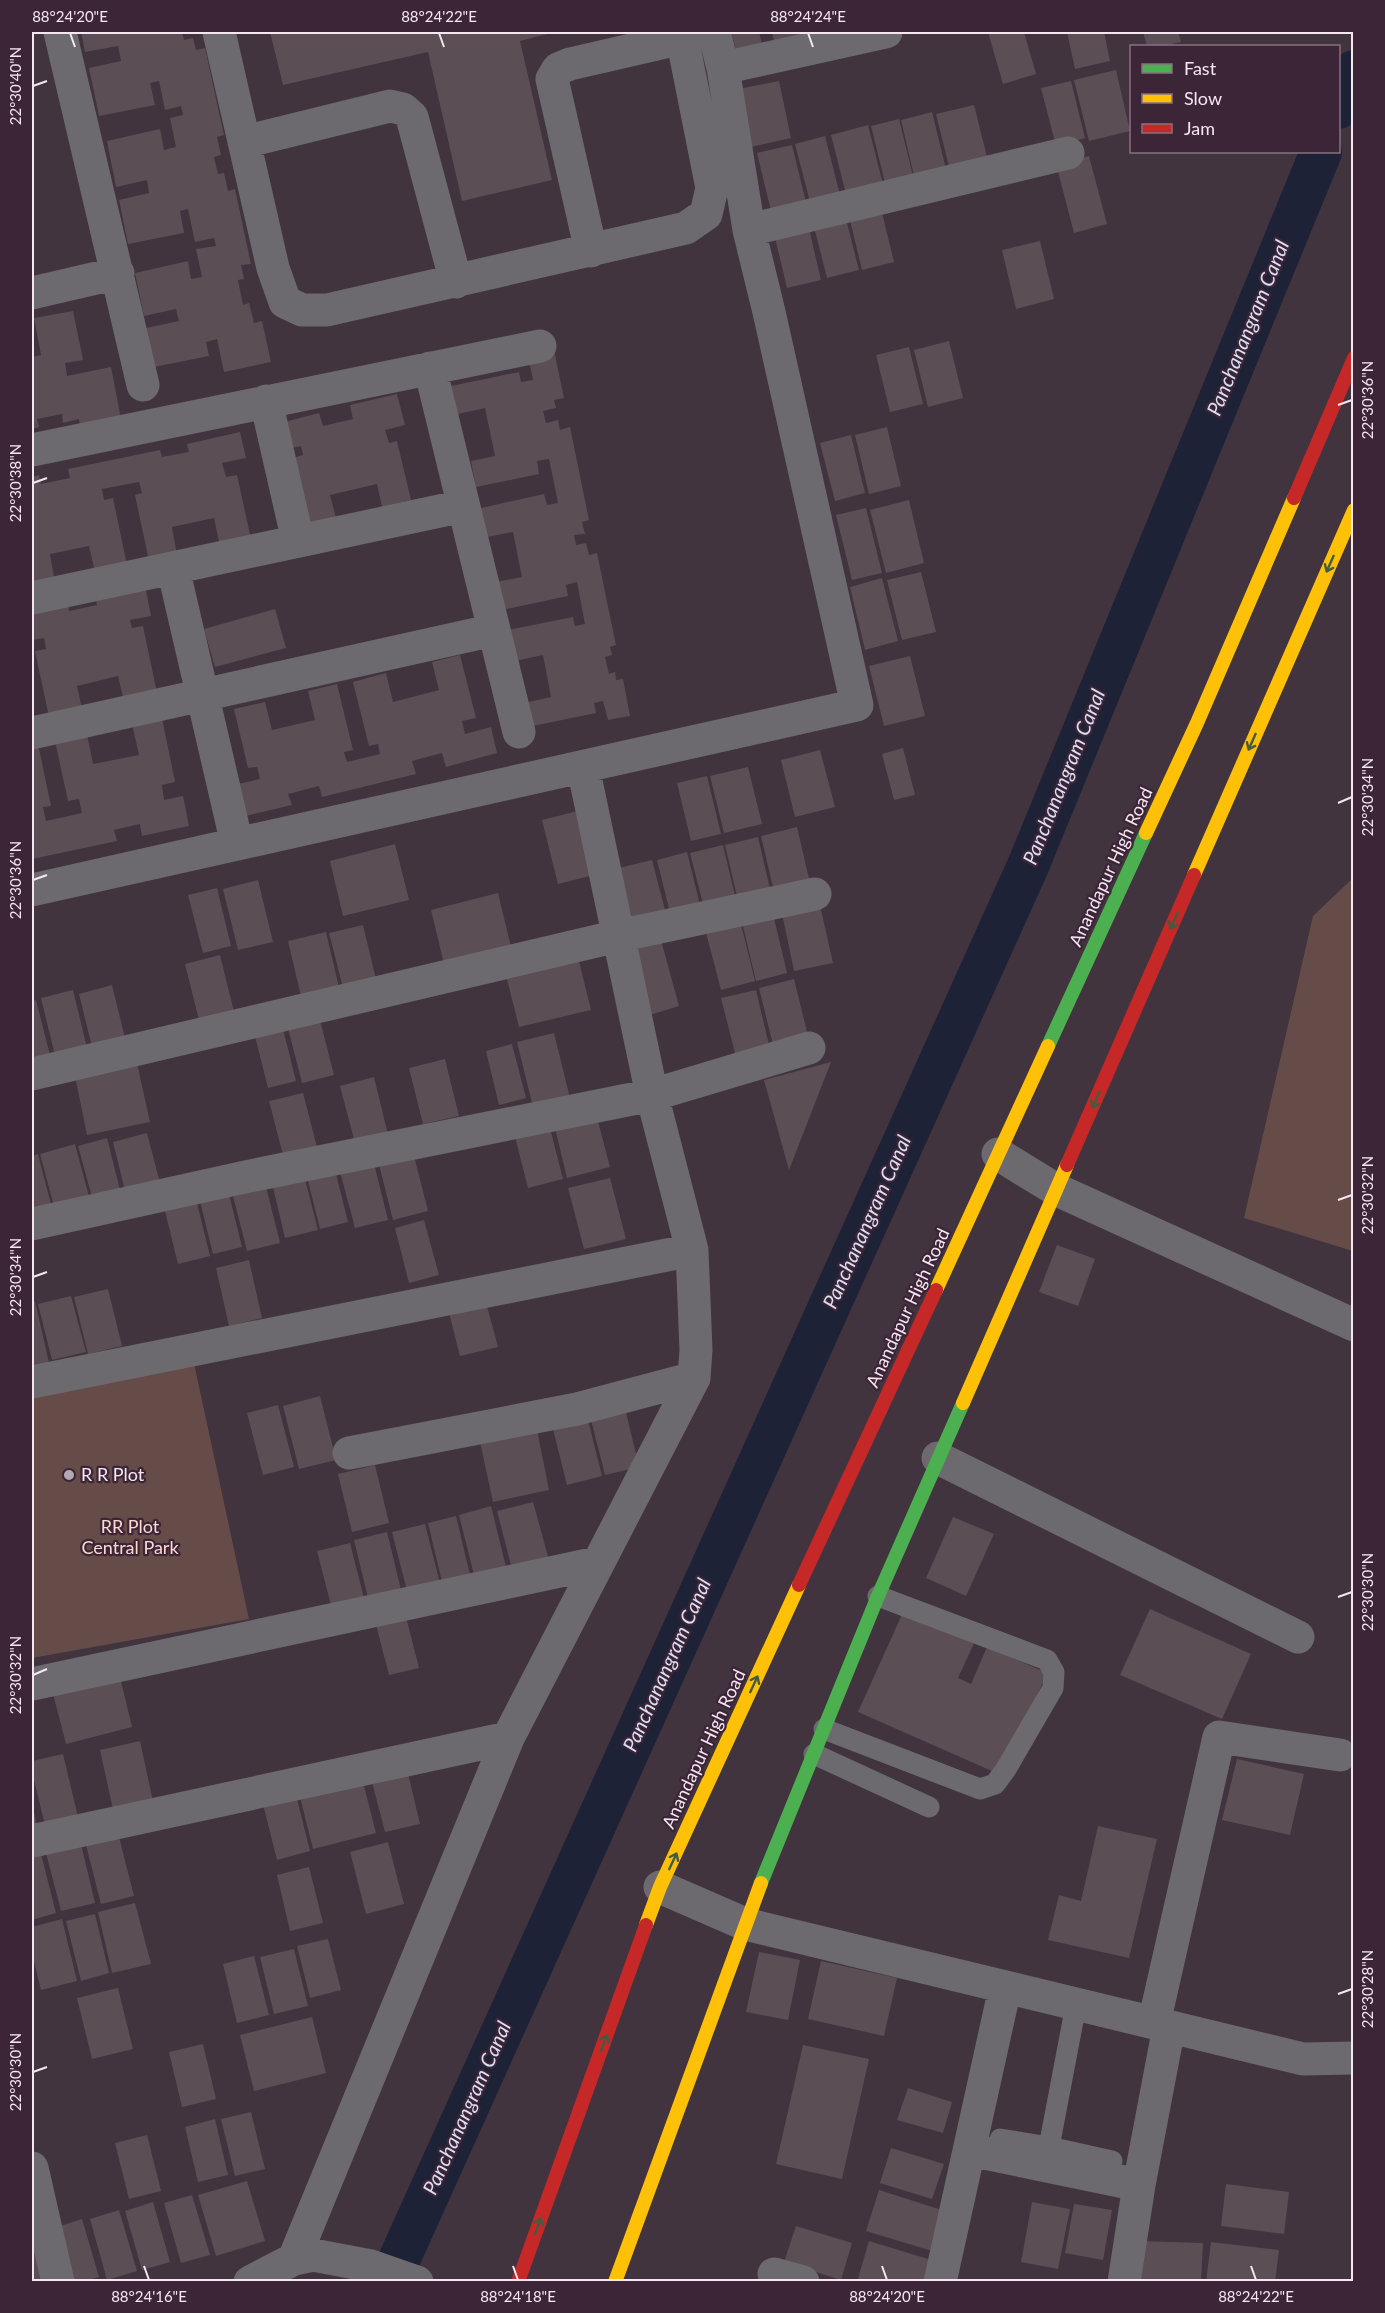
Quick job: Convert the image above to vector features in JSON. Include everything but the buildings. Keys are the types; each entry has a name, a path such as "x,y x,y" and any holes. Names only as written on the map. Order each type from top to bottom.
{"main road":[{"name":"Anandapur High Road","path":"518,2282 660,1887 1197,723 1353,358"},
{"path":"615,2282 745,1924 878,1596 1353,510"}],"street":[{"path":"60,32 143,385"},
{"path":"219,32 273,268 285,302 302,310 327,310 591,251 686,228 706,214 712,188 682,35 570,64 558,69 552,79 591,251"},
{"path":"32,890 857,705 749,230 723,68 714,32"},
{"path":"723,68 885,32"},
{"path":"244,142 390,106 403,109 412,117 456,282"},
{"path":"749,230 1068,153"},
{"path":"32,293 118,273"},
{"path":"32,450 540,346"},
{"path":"429,368 519,732"},
{"path":"266,401 298,542"},
{"path":"32,597 463,506"},
{"path":"173,568 237,844"},
{"path":"32,733 494,630"},
{"path":"294,2259 508,1738 694,1378 696,1350 692,1250 652,1095 583,767"},
{"path":"32,1074 618,936 815,894"},
{"path":"32,1224 244,1177 652,1095 809,1048"},
{"path":"999,1154 1055,1189 1353,1325"},
{"path":"32,1382 692,1250"},
{"path":"349,1453 577,1409 694,1378"},
{"path":"938,1458 1298,1637"},
{"path":"32,1684 597,1563"},
{"path":"1124,2282 1161,2025 1219,1737 1340,1755"},
{"path":"32,1841 508,1738"},
{"path":"660,1887 745,1924 1303,2060 1353,2058"},
{"path":"940,2282 1005,1988"},
{"path":"970,2150 1139,2185"},
{"path":"32,2168 58,2282"},
{"path":"250,2282 294,2259 313,2255 371,2266 417,2282"}],"lane":[{"path":"824,1729 980,1790 995,1784 1006,1769 1053,1688 1054,1672 1047,1660 878,1596"},
{"path":"814,1754 929,1807"},
{"path":"1048,2147 1076,2005"},
{"path":"1000,2139 1112,2161"}],"green space":[{"path":"1353,878 1353,1251 1244,1218 1313,916"},
{"name":"RR Plot Central Park","path":"192,1354 249,1619 32,1658 32,1388"}],"waterway":[{"name":"Panchanangram Canal","path":"1340,103 1354,71"},
{"name":"Panchanangram Canal","path":"389,2282 1028,866 1321,153"}],"traffic: fast":[{"path":"1048,1046 1146,833"},
{"path":"761,1883 878,1596 963,1403"}],"traffic: slow":[{"path":"1146,833 1197,723 1294,498"},
{"path":"1194,875 1354,510"},
{"path":"936,1290 1048,1046"},
{"path":"963,1403 1067,1165"},
{"path":"646,1925 660,1887 799,1585"},
{"path":"615,2282 761,1883"}],"traffic: jam":[{"path":"1294,498 1354,358"},
{"path":"1067,1165 1194,875"},
{"path":"799,1585 936,1290"},
{"path":"518,2282 646,1925"}],"place":[{"name":"R R Plot","path":"69,1475"}]}
